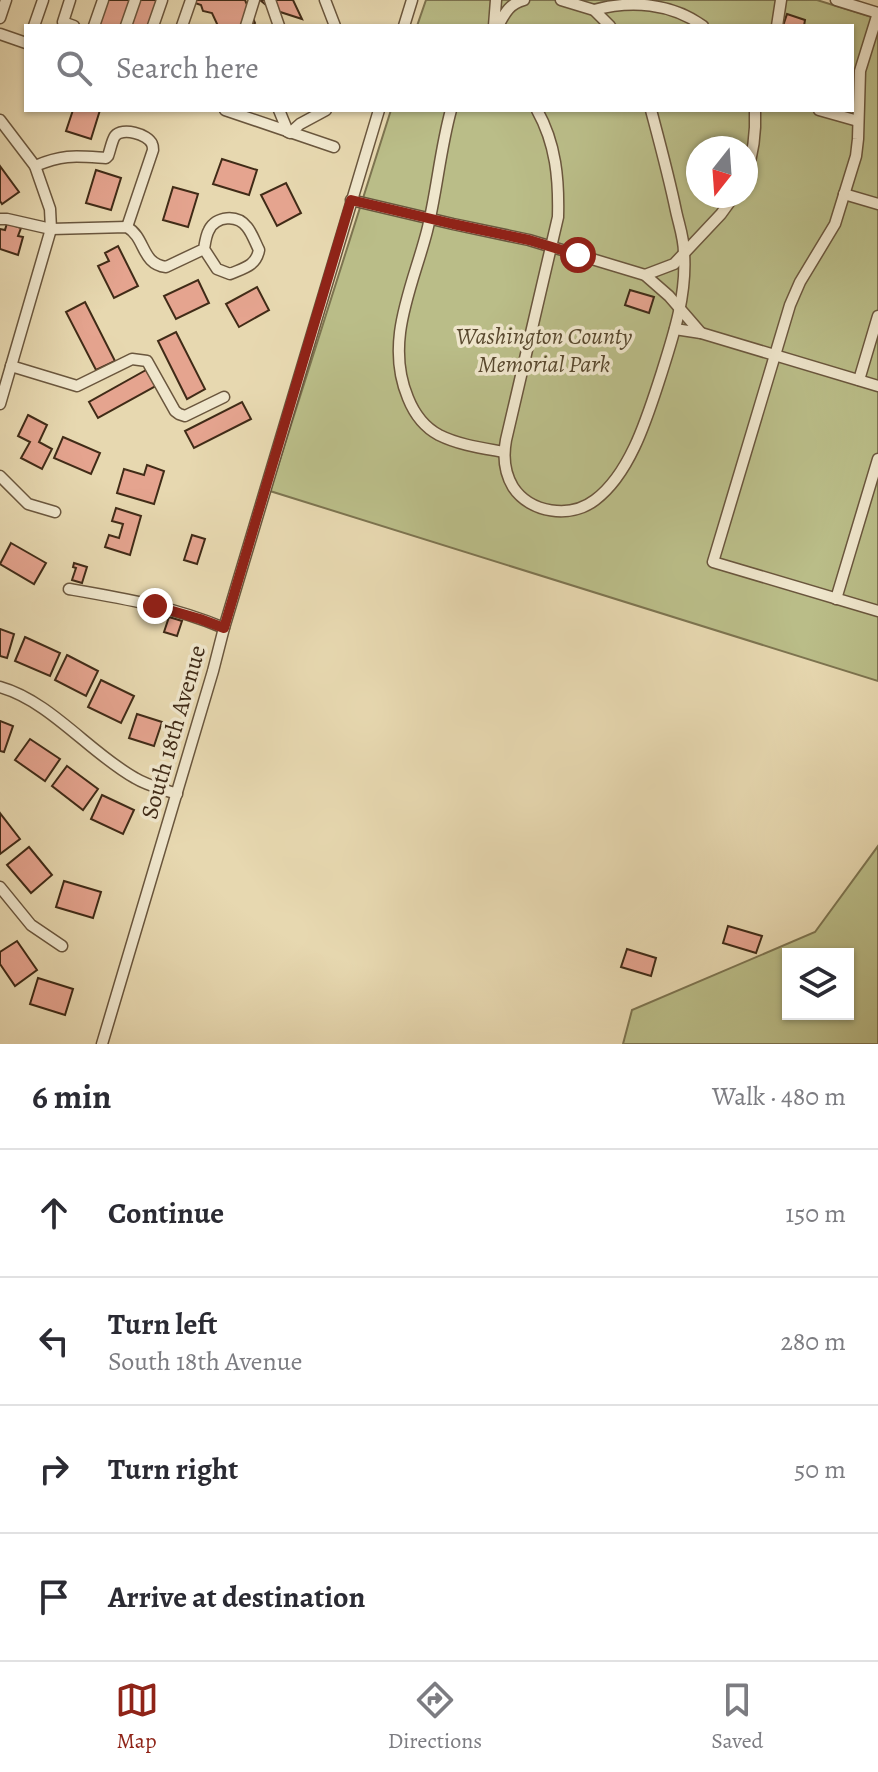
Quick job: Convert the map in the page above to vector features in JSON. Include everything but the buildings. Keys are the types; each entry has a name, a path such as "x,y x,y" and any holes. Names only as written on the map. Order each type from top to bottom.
{"street":[{"path":"35,24 43,0"},
{"path":"68,24 63,22 70,0"},
{"path":"95,24 103,0"},
{"path":"127,24 135,0"},
{"path":"154,24 162,0"},
{"path":"183,24 191,0"},
{"path":"247,24 254,0"},
{"path":"270,0 278,24"},
{"path":"325,0 334,24"},
{"path":"496,0 496,24"},
{"path":"497,24 506,10 524,0"},
{"path":"561,0 594,10 608,24"},
{"path":"777,24 781,0"},
{"path":"836,0 878,13 860,71 856,156 835,224 795,294 713,562 878,611"},
{"path":"0,18 4,3"},
{"path":"405,24 410,3"},
{"path":"594,10 608,6 648,4 681,13 700,24"},
{"path":"0,34 24,42"},
{"path":"280,112 289,132"},
{"path":"289,132 322,112"},
{"name":"South 18th Avenue","path":"102,1044 378,112"},
{"path":"451,112 430,218 402,318 398,355 402,383 419,417 436,434 470,446 504,452"},
{"path":"538,112 555,156 558,217 504,463 512,485 520,495 542,508 564,511 574,510 595,500 614,480 635,446 646,421 680,309 684,282 682,232 652,112"},
{"path":"755,112 755,136"},
{"path":"826,112 858,121"},
{"path":"246,113 334,147"},
{"path":"0,404 51,229 50,209 35,166 1,123"},
{"path":"35,166 57,157 106,158 115,135 126,131 149,139 154,146 127,227"},
{"path":"844,194 878,204"},
{"path":"351,200 529,240 645,275 660,286 701,333"},
{"path":"645,275 674,264 725,208"},
{"path":"0,219 51,229 127,227 133,230 151,262 160,267 204,249 209,230 217,220 238,220 247,227 259,250 253,264 230,274 217,269 204,249"},
{"path":"859,380 878,316"},
{"path":"675,329 701,333 878,386"},
{"path":"11,366 77,386 132,359 140,359 147,361 179,414 185,416 224,397"},
{"path":"836,599 878,459"},
{"path":"0,476 28,504 55,512"},
{"path":"69,589 155,606 224,628"},
{"path":"0,687 41,707 136,779 177,794"},
{"path":"0,887 31,925 62,946"}],"green space":[{"name":"Washington County Memorial Park","path":"426,0 817,0 878,19 878,681 270,491 390,112 854,112 854,24 418,24"},
{"path":"878,846 878,1044 623,1044 632,1010 815,932"}],"route":[{"path":"155,606 224,628 351,200 529,240 578,255"}]}
